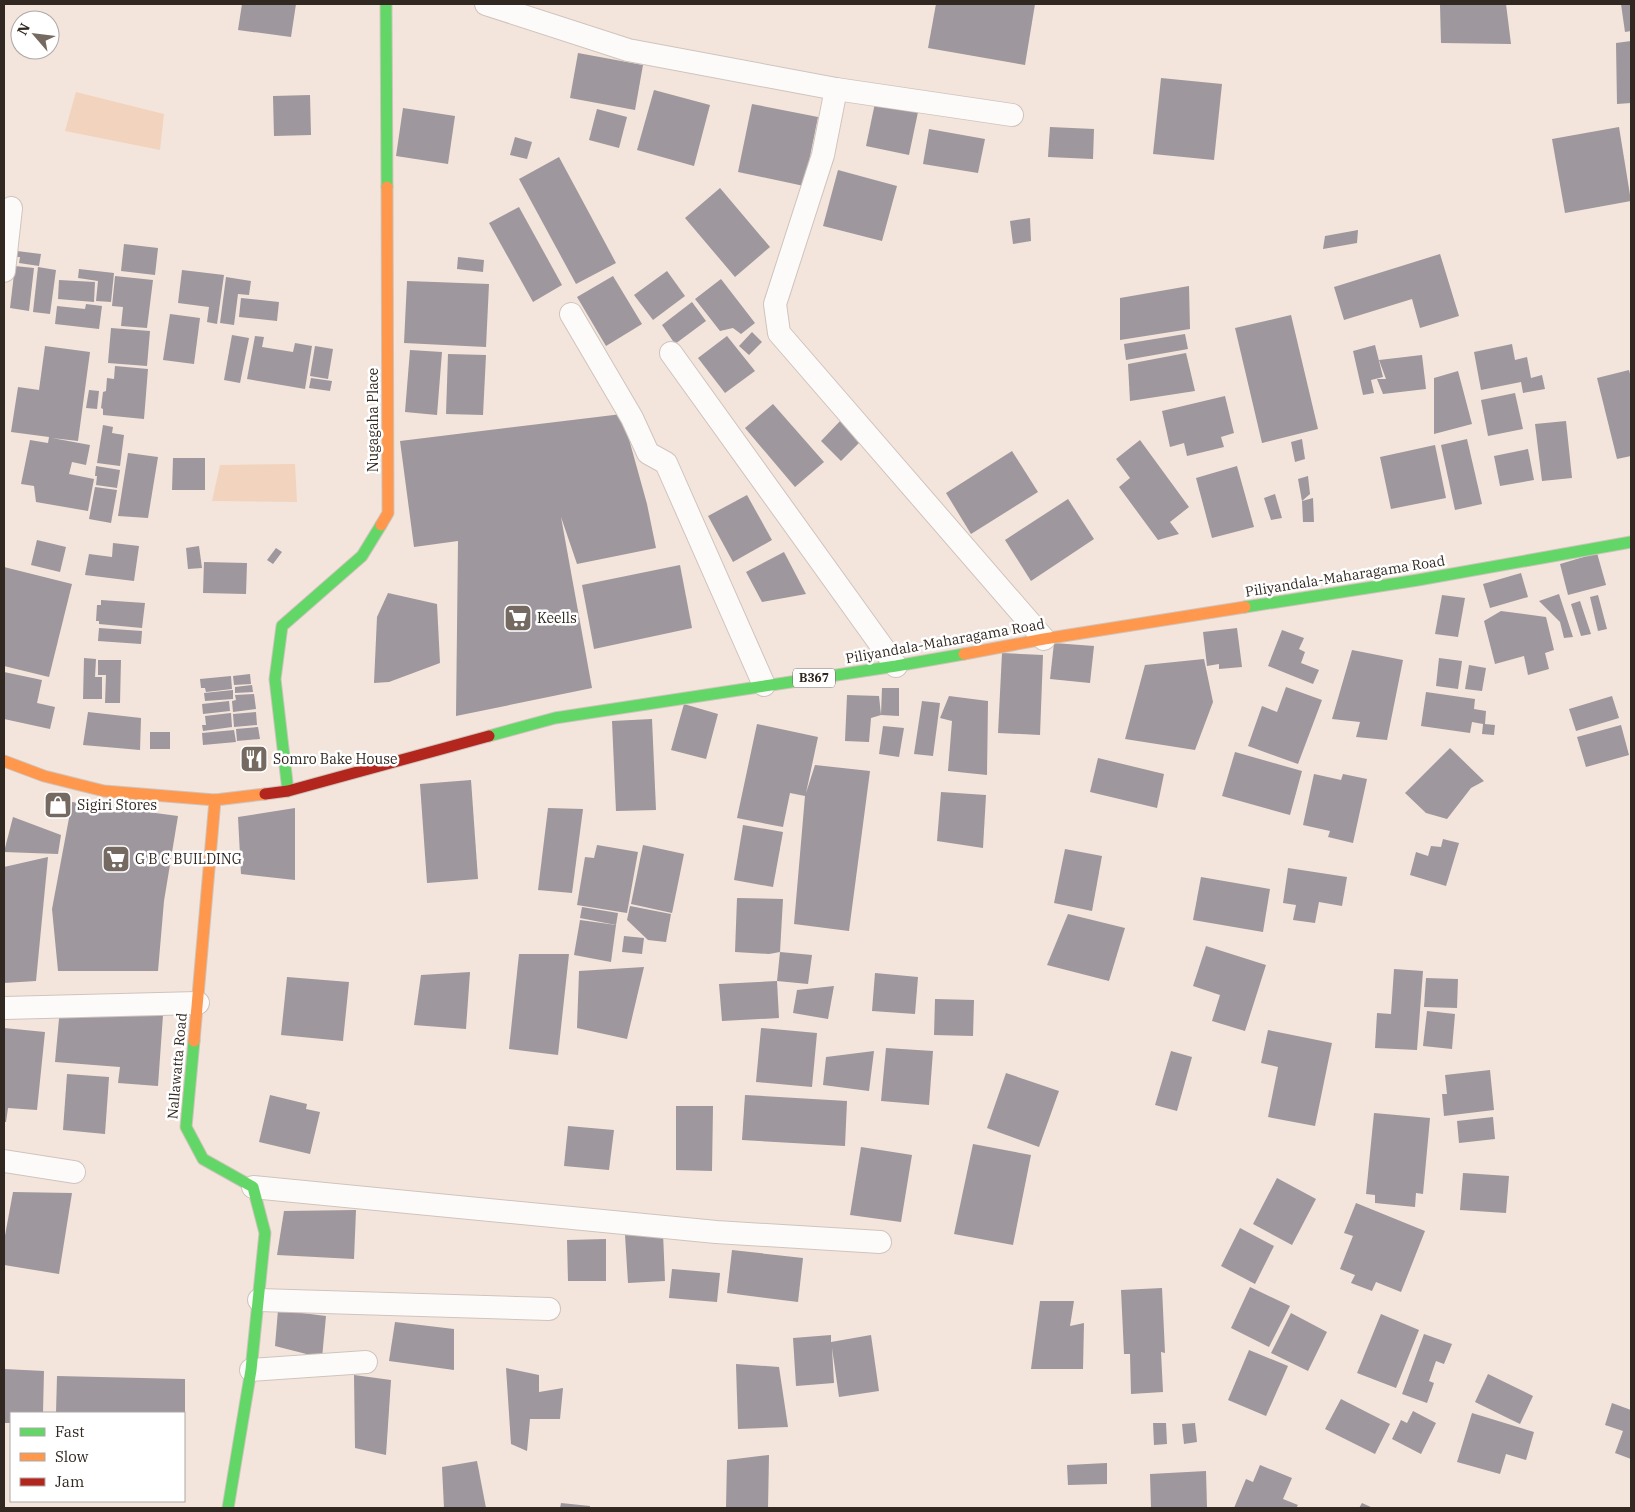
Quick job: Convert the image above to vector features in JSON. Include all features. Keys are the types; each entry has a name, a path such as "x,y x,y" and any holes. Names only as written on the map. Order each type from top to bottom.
{"main road":[{"name":"Nugagaha Place","path":"288,791 275,679 282,626 362,556 388,513 386,4"},
{"name":"Piliyandala-Maharagama Road","path":"4,762 44,776 104,790 215,800 288,791 555,718 896,666 1044,639 1418,580 1631,542"},
{"name":"Nallawatta Road","path":"215,800 186,1127 203,1159 253,1187"},
{"path":"228,1508 251,1370 265,1233 253,1187"}],"street":[{"path":"486,4 628,50 836,89 1012,115"},
{"path":"836,89 823,155 775,304 779,333 1044,639"},
{"path":"4,271 11,208"},
{"path":"572,314 632,418 648,453 666,463 764,685"},
{"path":"670,353 896,666"},
{"path":"4,1008 198,1003"},
{"path":"4,1162 74,1172"},
{"path":"253,1187 716,1232 880,1242"},
{"path":"259,1300 549,1309"},
{"path":"251,1370 366,1362"}],"shaded area":[{"path":"76,92 164,114 160,150 65,131"},
{"path":"295,464 297,502 212,501 220,465"}],"building":[{"path":"242,4 296,4 291,37 238,30"},
{"path":"936,4 1035,4 1025,65 928,48"},
{"path":"1506,4 1511,44 1441,43 1440,5"},
{"path":"1621,4 1631,4 1631,31 1625,32"},
{"path":"1631,41 1631,103 1617,104 1616,43"},
{"path":"578,53 643,65 635,110 570,98"},
{"path":"1161,78 1222,84 1214,160 1153,154"},
{"path":"654,90 710,105 694,166 637,150"},
{"path":"310,95 311,135 274,136 273,96"},
{"path":"875,103 918,112 909,155 866,146"},
{"path":"752,104 818,117 804,186 738,172"},
{"path":"403,108 455,116 448,164 396,156"},
{"path":"597,109 627,117 619,148 589,140"},
{"path":"1050,127 1094,129 1093,159 1048,157"},
{"path":"1619,127 1631,201 1565,213 1552,139"},
{"path":"929,129 985,139 978,173 923,164"},
{"path":"515,137 532,142 527,159 510,155"},
{"path":"559,157 616,263 576,284 519,179"},
{"path":"838,170 897,186 882,241 823,226"},
{"path":"720,188 770,247 735,277 685,218"},
{"path":"519,207 562,285 533,302 489,223"},
{"path":"1030,218 1031,241 1013,244 1010,221"},
{"path":"1358,230 1357,243 1323,249 1325,236"},
{"path":"124,244 158,248 155,275 121,271"},
{"path":"17,251 41,254 39,266 19,263 20,257 16,257"},
{"path":"1440,254 1459,316 1420,328 1412,299 1344,320 1334,287"},
{"path":"458,257 484,260 483,272 457,269"},
{"path":"15,266 34,268 29,311 10,308"},
{"path":"38,267 56,270 50,314 33,312"},
{"path":"79,269 114,273 111,302 96,301 98,281 78,278"},
{"path":"182,270 224,275 217,324 207,322 209,307 178,303"},
{"path":"667,271 685,296 653,320 634,295"},
{"path":"115,276 153,280 147,328 121,326 123,307 112,306"},
{"path":"613,276 642,324 606,346 577,297"},
{"path":"226,277 251,281 249,295 238,294 234,325 220,323"},
{"path":"721,279 755,323 741,334 733,328 720,331 695,299"},
{"path":"59,280 95,282 94,302 58,299"},
{"path":"407,281 489,284 486,347 404,343"},
{"path":"1189,286 1190,329 1120,340 1120,298"},
{"path":"241,298 279,302 277,321 239,317"},
{"path":"692,302 706,321 675,344 662,325"},
{"path":"86,304 102,306 99,329 55,324 57,306 85,309"},
{"path":"170,314 200,318 194,364 163,360"},
{"path":"1291,315 1318,429 1262,443 1235,328"},
{"path":"111,328 150,331 147,366 108,363"},
{"path":"752,332 762,342 749,355 739,346"},
{"path":"1185,334 1188,349 1126,360 1124,344"},
{"path":"232,335 249,338 240,383 224,380"},
{"path":"255,336 264,337 262,347 293,352 295,343 312,346 305,389 247,379"},
{"path":"727,336 755,371 725,393 698,358"},
{"path":"1512,344 1515,360 1527,357 1531,378 1542,375 1545,389 1523,393 1521,382 1481,390 1474,352"},
{"path":"1375,345 1383,377 1371,380 1374,393 1363,395 1353,351"},
{"path":"45,346 90,352 78,441 52,438 90,445 86,465 72,462 69,474 94,479 88,511 36,502 34,486 21,484 30,440 48,443 49,437 11,432 18,387 39,390"},
{"path":"315,346 333,349 328,379 310,376"},
{"path":"410,350 442,352 437,415 405,412"},
{"path":"1186,353 1195,391 1130,401 1128,364"},
{"path":"448,354 486,355 483,415 446,414"},
{"path":"1422,355 1426,389 1383,394 1377,379 1386,379 1379,360"},
{"path":"115,366 148,369 144,419 103,415 103,409 101,408 103,392 106,391 107,378 114,379"},
{"path":"1629,370 1631,378 1631,456 1617,459 1597,378"},
{"path":"1458,371 1472,424 1434,434 1434,378"},
{"path":"311,378 332,381 330,391 309,388"},
{"path":"89,390 99,391 97,409 86,408"},
{"path":"1515,393 1523,429 1488,436 1481,400"},
{"path":"1225,396 1234,433 1221,437 1224,447 1187,456 1184,443 1170,447 1162,411"},
{"path":"773,404 824,462 795,487 745,428"},
{"name":"Keells","path":"622,414 647,504 656,548 577,564 561,517 592,688 456,716 458,541 414,547 400,441"},
{"path":"842,419 863,439 841,461 821,441"},
{"path":"1566,421 1572,478 1542,481 1535,424"},
{"path":"103,425 113,427 112,433 124,435 120,466 97,463"},
{"path":"1302,439 1305,459 1295,462 1291,442"},
{"path":"1467,439 1482,504 1455,510 1441,445"},
{"path":"1140,440 1189,507 1170,522 1179,534 1158,540 1119,487 1130,478 1116,459"},
{"path":"1435,445 1446,498 1391,509 1380,457"},
{"path":"1528,449 1534,480 1500,486 1494,456"},
{"path":"1012,451 1038,492 971,534 946,493"},
{"path":"128,453 158,457 148,518 118,516"},
{"path":"173,458 205,458 205,490 172,490"},
{"path":"96,466 120,470 117,488 96,485"},
{"path":"1237,466 1254,527 1212,538 1196,478"},
{"path":"1308,476 1310,494 1302,501 1298,479"},
{"path":"95,487 117,490 111,523 89,519"},
{"path":"1275,494 1282,518 1271,520 1264,498"},
{"path":"747,495 772,540 733,562 708,516"},
{"path":"1313,498 1314,522 1303,522 1302,501"},
{"path":"1068,499 1094,539 1031,581 1005,540"},
{"path":"37,540 66,547 60,572 31,565"},
{"path":"113,543 139,546 134,581 85,575 89,554 112,557"},
{"path":"199,546 202,568 188,569 186,548"},
{"path":"276,548 282,552 273,564 267,560"},
{"path":"784,552 806,594 762,602 746,572"},
{"path":"1597,553 1606,585 1568,595 1560,564"},
{"path":"204,562 247,563 246,594 203,593"},
{"path":"680,565 692,628 594,649 582,585"},
{"path":"4,567 72,584 49,677 4,666"},
{"path":"1521,573 1528,597 1490,608 1483,584"},
{"path":"388,593 437,604 440,663 389,682 374,683 377,617"},
{"path":"1559,594 1573,637 1564,638 1560,622 1539,601"},
{"path":"1442,595 1465,598 1458,637 1435,634"},
{"path":"1598,595 1607,629 1598,631 1590,597"},
{"path":"101,600 145,603 142,628 99,624 99,621 96,621 97,605 101,605"},
{"path":"1580,601 1591,634 1581,636 1571,604"},
{"path":"1501,611 1546,617 1554,650 1545,653 1549,669 1528,675 1524,656 1495,664 1484,621"},
{"path":"99,628 142,631 141,644 98,641"},
{"path":"1237,628 1242,667 1219,669 1219,664 1207,666 1203,632"},
{"path":"1282,630 1304,638 1299,649 1305,652 1301,663 1319,670 1313,684 1268,666"},
{"path":"1054,643 1094,646 1090,683 1050,679"},
{"path":"1352,650 1403,660 1387,740 1356,737 1360,722 1332,719"},
{"path":"1002,653 1043,655 1040,735 998,733"},
{"path":"84,658 96,659 95,677 102,677 102,699 83,699"},
{"path":"1439,658 1462,661 1458,689 1436,686"},
{"path":"1204,659 1213,702 1195,750 1125,739 1145,665"},
{"path":"98,660 121,660 120,703 105,703 106,675 98,675"},
{"path":"1469,665 1486,668 1482,691 1465,689"},
{"path":"4,672 42,680 37,703 55,707 50,729 4,719"},
{"path":"250,674 251,684 234,685 233,676"},
{"path":"231,676 232,689 206,692 205,688 201,688 200,679"},
{"path":"252,685 253,692 235,693 235,687"},
{"path":"1286,687 1322,700 1298,764 1248,746 1262,706 1277,712"},
{"path":"882,688 899,688 899,716 881,715"},
{"path":"233,690 233,699 205,701 204,693"},
{"path":"1426,692 1475,699 1474,709 1486,711 1485,724 1495,725 1494,735 1482,734 1483,724 1472,722 1470,733 1421,726"},
{"path":"254,694 256,709 233,712 232,701 236,700 235,695"},
{"path":"847,695 879,696 881,715 871,718 869,742 845,741"},
{"path":"949,696 988,701 987,775 948,771 952,721 940,718"},
{"path":"1612,696 1619,718 1576,731 1569,709"},
{"path":"229,701 230,711 203,714 202,704"},
{"path":"922,701 940,703 933,756 914,754"},
{"path":"684,704 718,714 706,759 671,750"},
{"path":"88,712 141,718 140,750 83,745"},
{"path":"256,712 257,725 234,727 233,714"},
{"path":"231,713 232,727 203,731 202,725 206,725 205,716"},
{"path":"652,719 656,810 616,811 612,721"},
{"path":"757,724 818,737 806,793 815,765 870,771 849,931 794,924 805,796 790,793 783,827 737,818"},
{"path":"1621,725 1629,755 1586,767 1577,737"},
{"path":"883,726 904,728 899,757 879,754"},
{"path":"258,727 260,739 237,741 236,729"},
{"path":"234,730 236,742 203,745 202,733"},
{"path":"150,732 170,732 170,749 150,749"},
{"path":"1450,748 1484,781 1471,788 1447,819 1426,813 1405,793"},
{"path":"1235,752 1302,771 1290,815 1222,796"},
{"path":"1098,758 1164,774 1157,808 1090,792"},
{"path":"1314,774 1341,780 1343,774 1367,779 1353,843 1328,837 1330,831 1303,825"},
{"path":"471,780 478,879 427,883 420,784"},
{"path":"941,792 986,795 983,848 937,841"},
{"name":"G B C BUILDING","path":"72,802 178,816 164,901 158,971 58,971 52,909"},
{"path":"295,808 295,880 241,874 238,817"},
{"path":"548,808 583,809 572,893 538,890"},
{"path":"13,817 61,835 58,854 4,852"},
{"path":"743,825 783,832 773,887 734,880"},
{"path":"1443,839 1459,843 1446,886 1410,875 1416,852 1428,856 1431,846 1441,847"},
{"path":"597,845 638,852 627,913 577,905 585,857 594,858"},
{"path":"643,845 684,854 672,913 631,904"},
{"path":"1065,849 1102,856 1092,911 1054,903"},
{"path":"48,857 36,981 4,983 4,867"},
{"path":"1288,868 1347,877 1342,906 1319,902 1315,923 1293,920 1296,905 1283,903"},
{"path":"1201,877 1270,889 1263,932 1193,920"},
{"path":"737,898 783,899 780,952 769,954 735,952"},
{"path":"630,906 671,914 666,942 648,940 627,920"},
{"path":"582,907 618,913 616,925 580,918"},
{"path":"1068,914 1125,928 1109,981 1047,965"},
{"path":"580,920 616,925 611,962 574,955"},
{"path":"624,936 644,938 642,954 622,952"},
{"path":"1206,946 1266,965 1245,1031 1212,1021 1220,995 1193,986"},
{"path":"780,952 812,955 808,984 777,981"},
{"path":"519,954 569,954 558,1055 509,1049"},
{"path":"644,967 627,1039 577,1028 579,971"},
{"path":"1394,969 1423,971 1417,1050 1375,1048 1377,1013 1391,1014"},
{"path":"470,972 466,1029 414,1025 421,975"},
{"path":"875,973 918,977 915,1014 872,1011"},
{"path":"287,977 349,982 343,1041 281,1035"},
{"path":"1426,978 1458,979 1457,1008 1424,1007"},
{"path":"777,981 779,1018 722,1021 719,984"},
{"path":"834,986 828,1019 793,1013 797,990"},
{"path":"935,999 974,1000 973,1036 934,1035"},
{"path":"60,1008 163,1015 158,1086 118,1083 120,1067 55,1062"},
{"path":"1427,1011 1455,1014 1452,1049 1423,1046"},
{"path":"4,1028 45,1032 37,1110 8,1108 6,1122 4,1122"},
{"path":"761,1028 817,1033 812,1087 756,1082"},
{"path":"1268,1030 1332,1043 1315,1126 1268,1117 1278,1067 1261,1063"},
{"path":"886,1048 933,1051 929,1105 881,1101"},
{"path":"874,1051 869,1091 823,1085 826,1057"},
{"path":"1171,1051 1192,1057 1177,1111 1155,1105"},
{"path":"1490,1070 1494,1110 1444,1116 1442,1094 1447,1094 1445,1075"},
{"path":"1006,1073 1059,1091 1039,1147 987,1128"},
{"path":"67,1074 109,1077 105,1134 63,1130"},
{"path":"270,1095 307,1104 306,1109 320,1112 310,1154 259,1142"},
{"path":"745,1095 847,1101 845,1146 742,1140"},
{"path":"676,1106 713,1106 712,1171 676,1170"},
{"path":"1374,1113 1430,1118 1423,1194 1416,1193 1415,1207 1375,1203 1375,1195 1366,1194"},
{"path":"1493,1117 1495,1139 1459,1143 1457,1121"},
{"path":"568,1126 614,1130 609,1170 564,1166"},
{"path":"973,1144 1031,1155 1013,1245 954,1234"},
{"path":"861,1147 912,1155 901,1222 850,1215"},
{"path":"1463,1173 1509,1176 1506,1213 1460,1210"},
{"path":"1277,1178 1316,1199 1292,1245 1253,1224"},
{"path":"13,1192 72,1193 59,1274 4,1265 4,1241"},
{"path":"1356,1203 1425,1231 1401,1292 1376,1282 1372,1291 1351,1283 1355,1275 1340,1269 1353,1236 1344,1233"},
{"path":"356,1210 354,1259 277,1255 284,1211"},
{"path":"1240,1228 1274,1246 1255,1284 1221,1266"},
{"path":"663,1233 665,1281 628,1283 625,1235"},
{"path":"606,1239 606,1281 568,1281 567,1240"},
{"path":"732,1250 803,1258 798,1302 727,1293"},
{"path":"672,1269 720,1273 717,1302 669,1298"},
{"path":"1250,1287 1290,1306 1269,1347 1231,1328"},
{"path":"1162,1288 1165,1353 1161,1352 1163,1392 1131,1394 1130,1354 1124,1354 1121,1290"},
{"path":"1040,1301 1074,1301 1070,1326 1084,1323 1083,1369 1031,1369"},
{"path":"278,1310 326,1316 322,1358 275,1346"},
{"path":"1291,1313 1327,1332 1308,1371 1271,1353"},
{"path":"1381,1314 1419,1330 1396,1388 1357,1373"},
{"path":"395,1322 454,1329 454,1370 389,1361"},
{"path":"1424,1334 1452,1344 1444,1364 1436,1361 1429,1381 1434,1383 1427,1403 1402,1394"},
{"path":"831,1335 831,1342 871,1335 879,1391 839,1397 832,1348 834,1383 796,1386 793,1338"},
{"path":"1249,1350 1288,1366 1266,1416 1228,1400"},
{"path":"736,1364 779,1367 788,1427 738,1429"},
{"path":"506,1368 539,1375 539,1392 563,1388 560,1419 530,1419 527,1451 511,1444"},
{"path":"4,1369 44,1371 43,1412 10,1412 10,1423 4,1423"},
{"path":"1488,1374 1533,1396 1520,1424 1475,1402"},
{"path":"354,1375 391,1380 386,1455 355,1448"},
{"path":"57,1376 185,1379 185,1412 56,1412"},
{"path":"1341,1399 1390,1424 1375,1454 1325,1429"},
{"path":"1612,1403 1631,1410 1631,1459 1615,1453 1623,1431 1605,1425"},
{"path":"1413,1411 1436,1423 1421,1454 1392,1439 1401,1420 1407,1423"},
{"path":"1472,1413 1534,1432 1526,1460 1506,1454 1500,1474 1457,1462"},
{"path":"1153,1423 1166,1423 1167,1444 1154,1445"},
{"path":"1195,1423 1197,1442 1184,1444 1182,1424"},
{"path":"769,1455 768,1508 726,1508 727,1460"},
{"path":"477,1461 486,1508 444,1508 442,1467"},
{"path":"1107,1463 1107,1484 1068,1485 1067,1465"},
{"path":"1260,1465 1292,1478 1283,1499 1298,1505 1296,1508 1234,1508 1246,1479 1253,1482"},
{"path":"1206,1471 1207,1508 1151,1508 1150,1474"},
{"path":"561,1503 590,1506 590,1508 560,1508"},
{"path":"1362,1503 1373,1508 1359,1508"}],"traffic: fast":[{"path":"386,4 387,187"},
{"path":"288,791 275,679 282,626 362,556 381,525"},
{"path":"1245,607 1418,580 1631,542"},
{"path":"489,736 555,718 964,654"},
{"path":"194,1041 186,1127 203,1159 253,1187 265,1233 251,1370 228,1508"}],"traffic: slow":[{"path":"381,525 388,513 387,187"},
{"path":"964,654 1044,639 1245,607"},
{"path":"4,761 44,776 104,791 215,800 265,794"},
{"path":"194,1041 215,800"}],"traffic: jam":[{"path":"265,794 288,791 489,736"}],"place":[{"name":"Keells","path":"518,618"},
{"name":"Somro Bake House","path":"254,759"},
{"name":"Sigiri Stores","path":"58,805"},
{"name":"G B C BUILDING","path":"116,859"}]}
